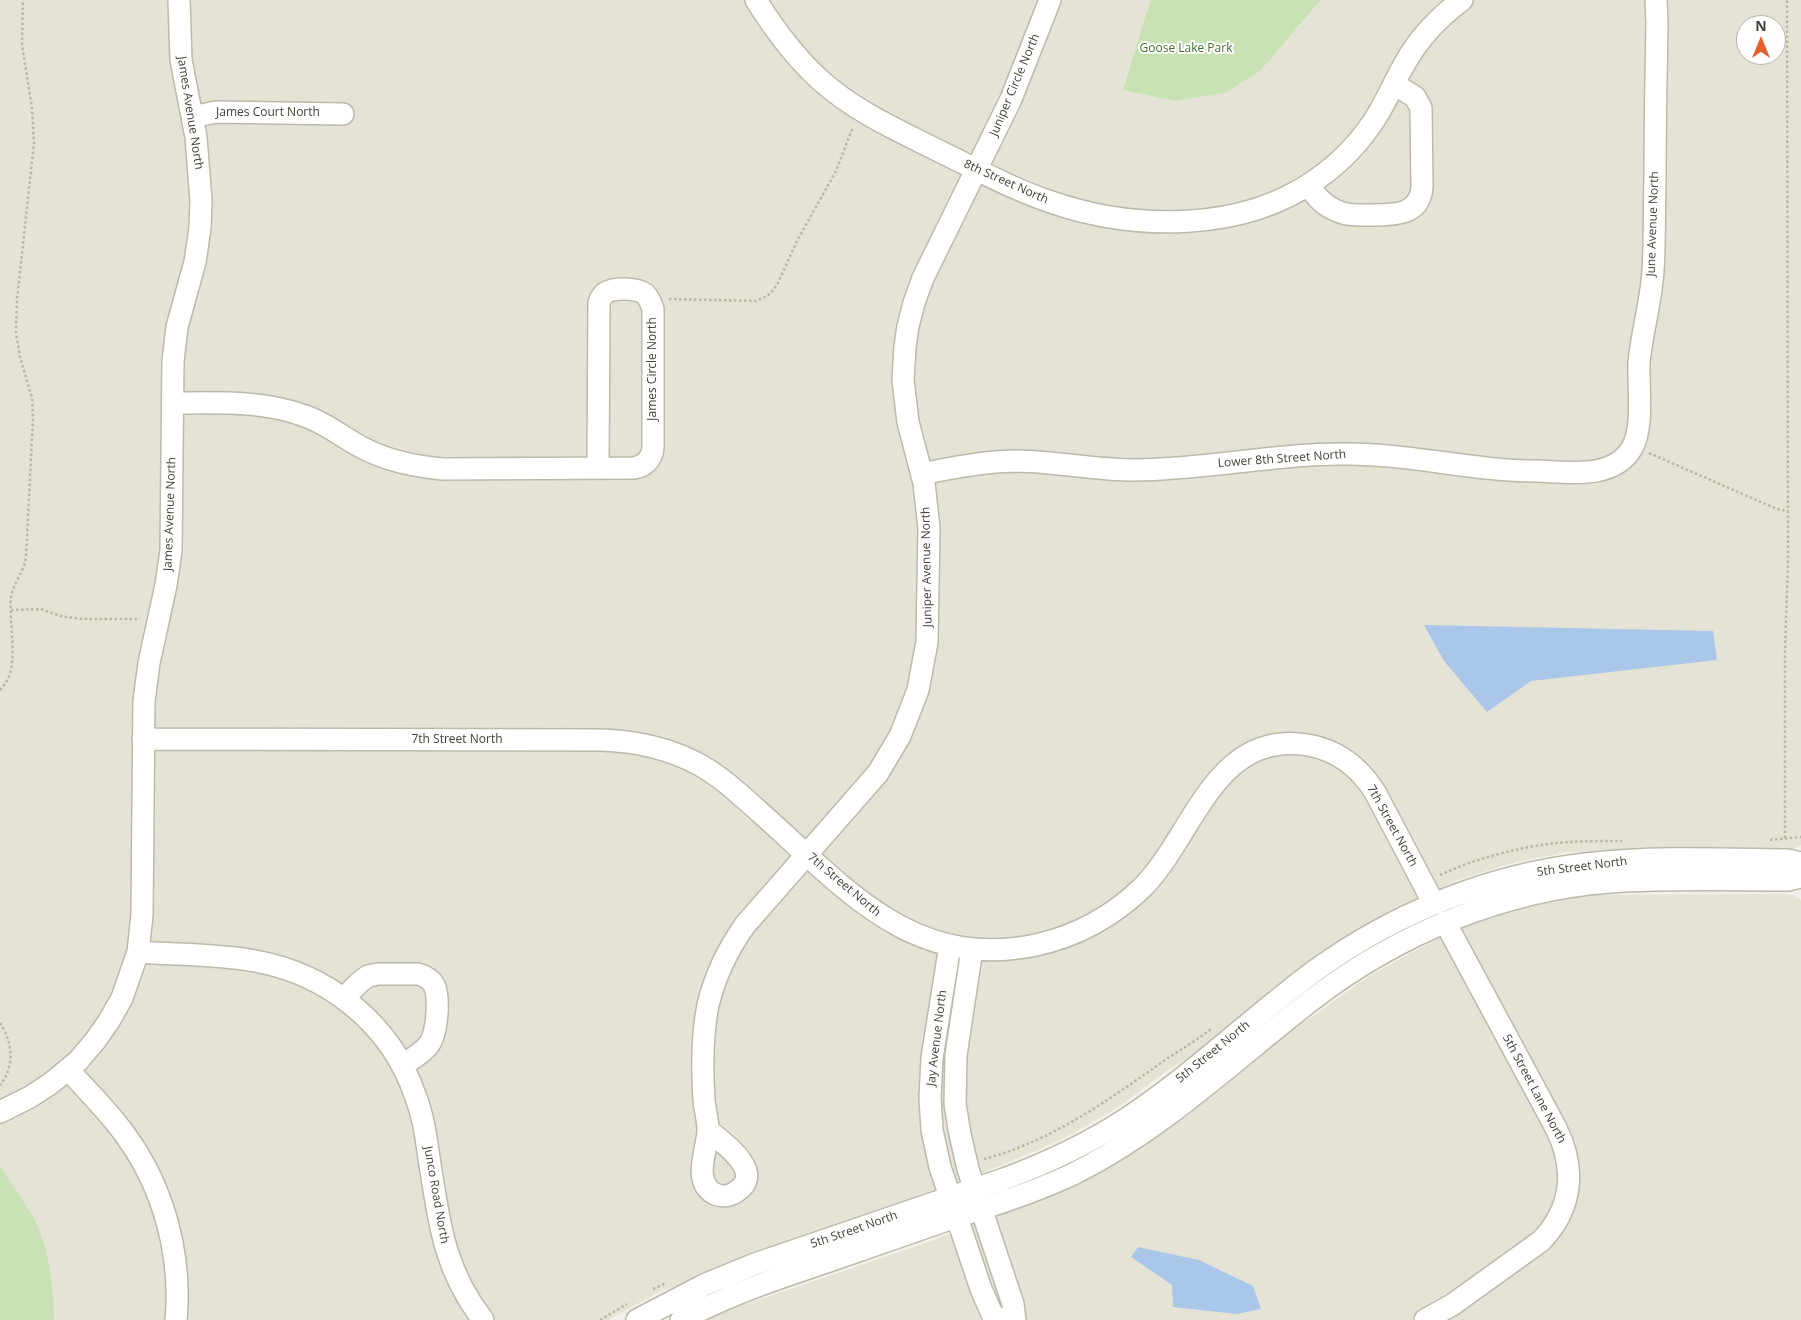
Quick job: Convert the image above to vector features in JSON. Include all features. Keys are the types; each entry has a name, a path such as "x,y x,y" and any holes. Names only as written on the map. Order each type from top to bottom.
{"street":[{"name":"James Avenue North","path":"0,1112 30,1097 68,1069 95,1041 116,1010 126,989 138,952 142,908 143,739 147,676 171,551 175,335 192,274 201,216 200,166 181,60 179,0"},
{"name":"8th Street North","path":"756,0 773,27 795,55 834,92 855,107 1029,194 1064,206 1100,215 1152,221 1196,220 1233,216 1257,210 1279,201 1308,185 1340,161 1360,139 1375,119 1405,62 1425,34 1462,0"},
{"name":"Juniper Circle North","path":"976,169 1011,99 1050,0"},
{"name":"June Avenue North","path":"1633,446 1638,432 1641,348 1654,259 1656,0"},
{"path":"1308,185 1323,203 1333,210 1346,214 1397,214 1409,210 1416,203 1422,190 1421,108 1415,97 1394,84"},
{"name":"James Court North","path":"192,117 216,112 343,114"},
{"name":"Juniper Avenue North","path":"708,1130 704,1097 706,1015 715,981 729,950 745,925 878,773 900,736 916,698 925,659 928,625 929,528 922,474 910,431 905,402 904,369 906,337 914,303 923,278 976,169"},
{"name":"James Circle North","path":"173,403 247,404 285,410 322,423 355,444 380,456 405,464 423,467 442,468 598,468 637,468 645,464 652,453 653,309 647,297 638,291 616,290 609,292 603,296 599,303 598,468"},
{"name":"Lower 8th Street North","path":"922,474 958,466 995,462 1031,462 1098,469 1141,470 1182,468 1294,456 1338,454 1397,456 1498,470 1589,472 1602,470 1616,464 1633,446"},
{"name":"7th Street North","path":"143,739 590,740 642,744 682,756 713,773 856,898 882,918 916,934 950,945 972,949 1013,949 1046,942 1077,932 1109,914 1130,898 1152,876 1213,786 1237,760 1266,746 1285,743 1307,744 1328,750 1345,759 1363,775 1375,792 1434,904"},
{"name":"5th Street North","path":"978,1199 1037,1166 1079,1147 1102,1134 1152,1101 1294,987 1330,961 1380,929 1434,904 1517,876 1587,864 1662,860 1780,860 1801,863"},
{"name":"5th Street North","path":"637,1320 706,1284 755,1264 978,1199 1048,1185 1080,1170 1122,1146 1172,1112 1314,998 1342,978 1386,951 1445,922 1479,909 1528,895 1591,884 1651,881 1788,880 1801,877"},
{"name":"5th Street Lane North","path":"1425,1320 1452,1305 1541,1241 1554,1226 1561,1213 1569,1179 1568,1158 1556,1128 1445,922"},
{"name":"Jay Avenue North","path":"950,945 932,1058 930,1098 935,1147 953,1207"},
{"name":"Jay Avenue North","path":"972,949 956,1056 955,1090 960,1134 978,1199"},
{"name":"Junco Road North","path":"138,952 264,962 302,974 344,998 375,1027 402,1065 412,1087 420,1111 440,1227 446,1251 460,1284 483,1320"},
{"path":"344,998 360,982 371,975 418,974 425,976 431,981 436,995 434,1034 425,1049 402,1065"},
{"path":"68,1069 125,1135 135,1149 154,1186 165,1216 174,1256 177,1291 176,1320"},
{"path":"978,1199 1013,1304 1015,1320"},
{"path":"953,1207 988,1307 992,1314 1001,1320"},
{"name":"5th Street North","path":"681,1320 728,1297 953,1207"}],"path":[{"path":"0,690 8,680 11,667 10,610 12,590 23,570 26,557 33,418 32,398 20,357 16,332 17,300 34,143 32,108 22,45 23,0"},
{"path":"1787,0 1788,590 1785,638 1784,822 1787,844"},
{"path":"670,299 756,301 771,293 782,276 797,241 833,176 853,127"},
{"path":"1633,446 1777,509 1788,511"},
{"path":"10,610 40,609 60,616 82,619 141,619"},
{"path":"0,1023 8,1039 11,1056 6,1076 0,1085"},
{"path":"981,1160 1026,1144 1081,1117 1109,1100 1215,1026"}],"shaded area":[{"path":"0,0 1151,0 1123,90 1297,29 1321,0 1801,0 1801,845 1789,851 1567,852 1512,863 1455,881 1399,911 1205,1048 1168,1070 1118,1107 1070,1135 919,1199 659,1292 608,1320 0,1320"},
{"path":"1571,895 1793,895 1801,900 1801,1320 699,1320 932,1241 995,1214 1316,1014 1366,978 1479,918"}],"green space":[{"name":"Goose Lake Park","path":"1151,0 1321,0 1261,70 1225,93 1175,101 1123,90"},
{"path":"0,1166 29,1210 41,1236 50,1272 54,1320 0,1320"}],"water":[{"path":"1424,625 1713,631 1717,660 1531,681 1487,712 1444,661"},
{"path":"1138,1247 1199,1260 1253,1286 1261,1309 1237,1314 1173,1307 1172,1285 1131,1257"}]}
